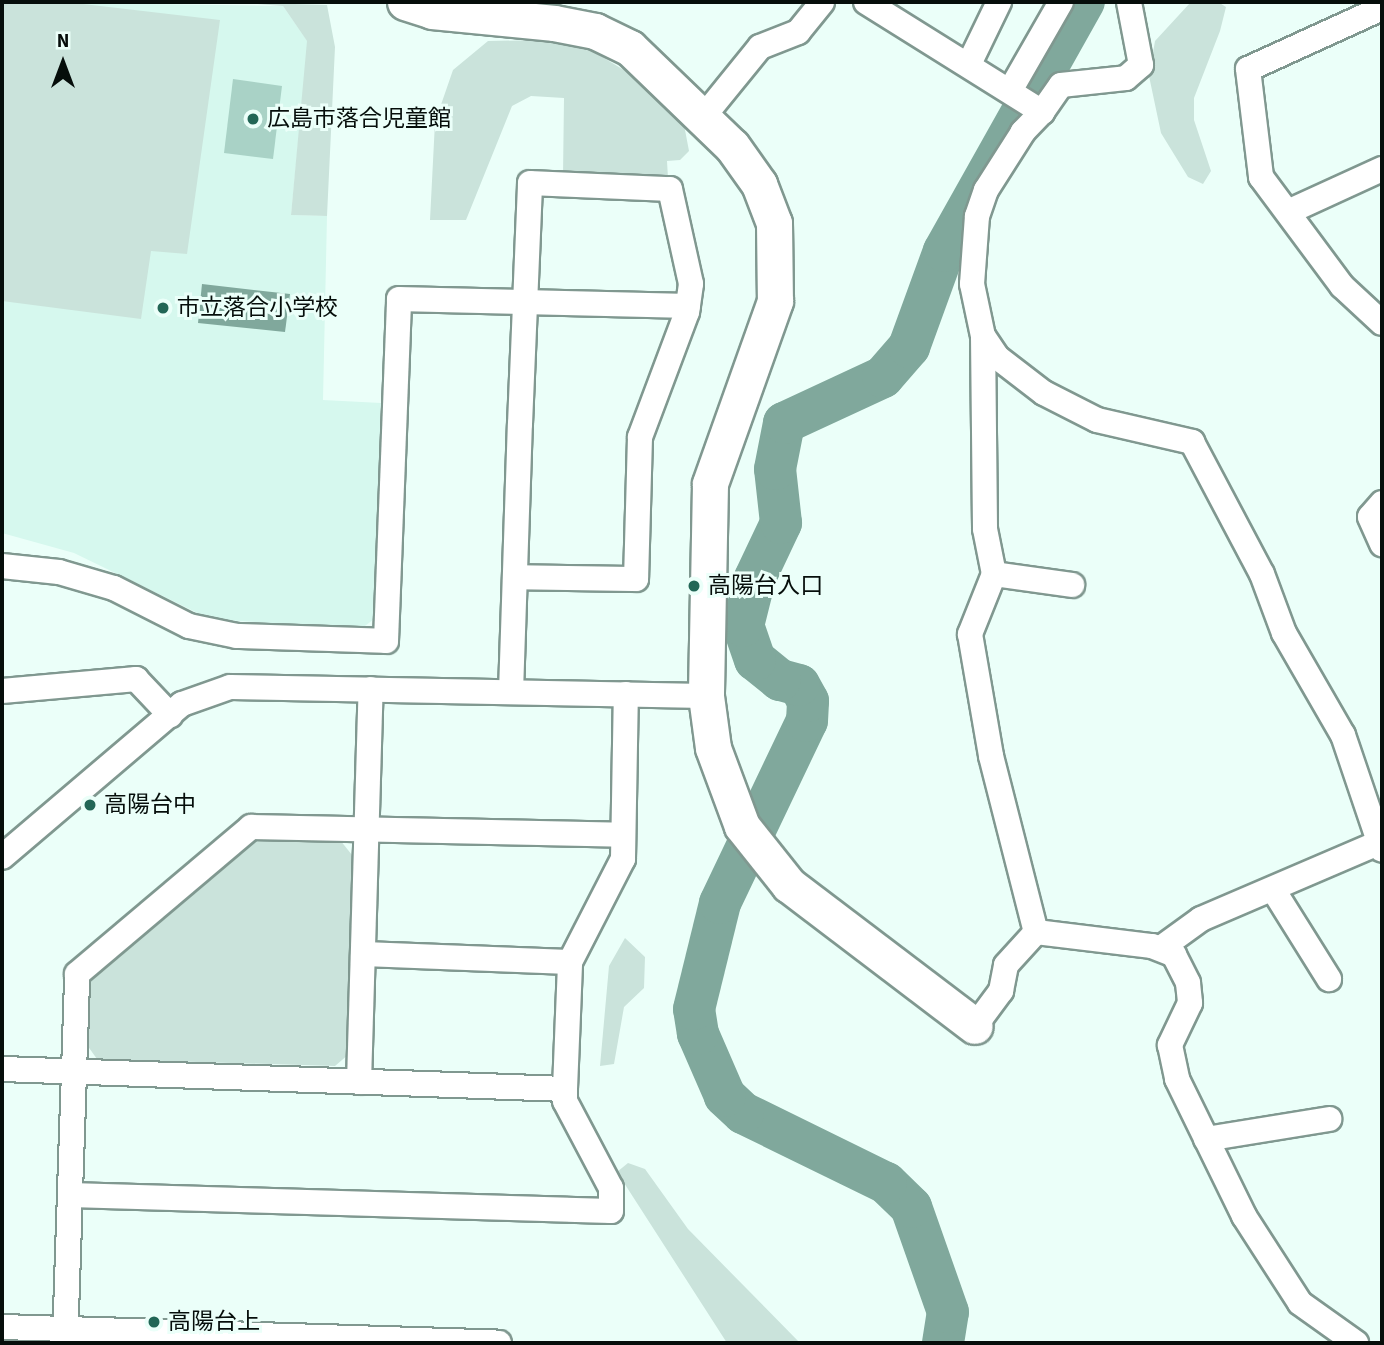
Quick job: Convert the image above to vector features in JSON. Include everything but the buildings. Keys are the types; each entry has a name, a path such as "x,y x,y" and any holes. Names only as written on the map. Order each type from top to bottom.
{"street":[{"path":"405,2 432,10 595,32 631,48 704,116 759,184 774,223 778,265 765,335 710,484 706,696 713,748 742,826 789,885 975,1026 1001,991 1006,965 1036,932"},
{"path":"704,116 760,47 798,32 822,2"},
{"path":"866,2 970,62 1026,100"},
{"path":"970,62 999,2"},
{"path":"1036,932 991,756 970,634 994,574 985,529 983,336 972,284 978,216 986,190 1023,132 1026,100 1061,2"},
{"path":"1026,100 1061,85 1126,78 1141,65 1129,2"},
{"path":"1382,8 1248,69 1261,177 1342,286 1382,323"},
{"path":"1288,212 1382,169"},
{"path":"512,692 515,578 530,183 670,189 691,284 688,306 640,436 636,579 515,578"},
{"path":"2,566 59,572 114,587 189,626 237,636 386,641 399,299 688,306"},
{"path":"983,336 997,357 1044,393 1097,420 1192,442 1262,574 1284,633 1343,735 1382,846 1201,919 1161,948"},
{"path":"1382,503 1370,517 1382,544"},
{"path":"994,574 1072,585"},
{"path":"2,691 136,679 170,715"},
{"path":"2,857 170,715 202,694 230,687 706,696"},
{"path":"359,1082 371,689"},
{"path":"70,1195 611,1211 611,1188 565,1101 565,1089 570,962 623,859 626,694"},
{"path":"65,1336 77,974 251,827 623,835"},
{"path":"1273,891 1329,979"},
{"path":"1036,932 1161,948 1174,955 1188,983 1190,1003 1170,1045 1177,1079 1244,1216 1300,1303 1356,1343"},
{"path":"363,954 570,962"},
{"path":"2,1069 565,1089"},
{"path":"1206,1139 1329,1119"},
{"path":"2,1327 65,1336 499,1343"}],"shaded area":[{"name":"市立落合小学校","path":"2,2 283,6 308,42 291,215 327,216 323,400 381,403 374,619 361,629 210,619 74,553 2,533"},
{"path":"2,2 66,2 220,20 187,254 151,251 141,319 2,301"},
{"path":"234,2 327,5 335,47 327,216 291,215 307,41 283,6"},
{"path":"1218,2 1226,7 1220,31 1194,98 1194,120 1211,171 1203,184 1188,177 1161,133 1149,76 1155,41 1190,3"},
{"path":"545,40 594,52 652,87 682,114 689,151 680,160 667,161 668,178 563,175 564,98 531,96 512,106 466,220 430,220 435,122 453,70 488,41"},
{"path":"202,284 290,294 285,332 198,323"},
{"path":"257,839 340,840 352,855 349,1054 335,1066 97,1059 87,1045 88,988 93,976"},
{"path":"625,938 645,957 644,988 624,1007 614,1064 600,1066 609,966"},
{"path":"628,1163 645,1169 688,1229 800,1343 727,1343 617,1172"}],"waterway":[{"path":"943,1343 948,1312 911,1207 886,1183 743,1113 725,1096 698,1034 694,1009 720,903 807,721 808,701 799,685 780,680 755,660 743,626 755,578 781,523 775,469 784,423 883,377 909,347 944,251 1084,2"}],"place":[{"name":"広島市落合児童館","path":"253,119"},
{"name":"市立落合小学校","path":"163,308"},
{"name":"高陽台入口","path":"694,586"},
{"name":"高陽台中","path":"90,805"},
{"name":"高陽台上","path":"154,1322"}]}
